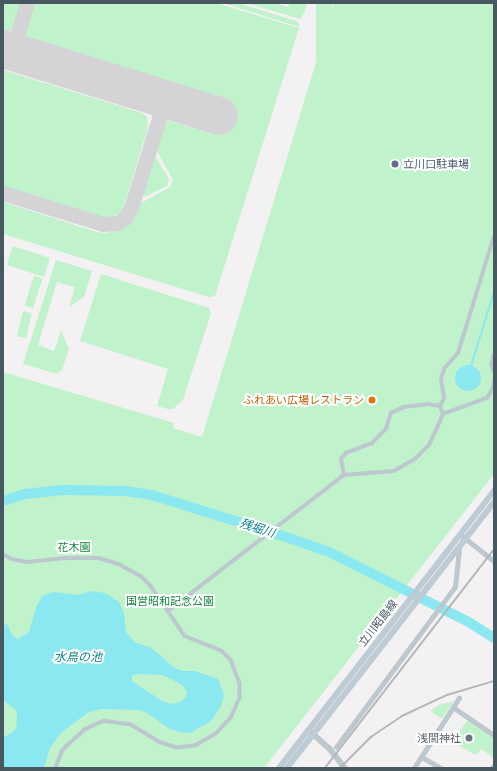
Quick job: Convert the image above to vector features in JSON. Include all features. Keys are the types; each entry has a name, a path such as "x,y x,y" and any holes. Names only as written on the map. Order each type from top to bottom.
{"main road":[{"name":"立川昭島線","path":"278,768 494,491"},
{"name":"立川昭島線","path":"288,768 494,502"}],"street":[{"path":"443,414 440,406 444,398 441,379 444,369 458,353 494,236"},
{"path":"494,355 492,365 494,372"},
{"path":"168,611 314,496 344,475 394,471 415,459 429,444 443,414 487,398 493,388 494,381"},
{"path":"344,475 341,459 346,453 372,443 386,429 391,413 404,407 428,404 440,406"},
{"path":"460,534 494,561"},
{"path":"336,747 455,587 459,548"},
{"path":"3,554 12,559 27,562 65,558 99,558 119,564 141,576 151,586 185,636 222,651 231,660 240,683 240,698 231,718 216,734 195,746 177,748 160,742 131,725 104,721 85,730 67,746 62,752 56,768"},
{"path":"414,768 459,698"},
{"path":"453,707 494,735"},
{"path":"308,730 331,750 345,768"},
{"path":"422,756 441,768"}],"green space":[{"path":"3,3 22,3 15,26 10,31 3,30"},
{"path":"30,3 216,3 299,28 215,296 209,297 3,234 3,202 97,232 105,233 120,230 134,218 141,203 170,187 173,180 157,151 166,120 214,134 225,99 26,37 22,29"},
{"path":"223,3 238,3 296,21 299,23 299,27"},
{"path":"246,3 275,3 288,7 290,3 307,3 304,13 300,19"},
{"path":"316,3 332,3 332,326 316,326"},
{"name":"国営昭和記念公園","path":"334,3 494,3 494,474 264,768 3,768 3,372 174,423 173,428 202,437"},
{"path":"3,70 142,113 147,117 148,127 123,209 119,214 107,219 101,218 3,187"},
{"path":"155,156 169,179 167,186 145,197 143,194"},
{"path":"13,246 50,258 44,277 7,265"},
{"path":"56,260 92,271 84,297 69,307 75,287 57,282 38,345 54,351 61,330 69,349 62,370 57,374 23,364"},
{"path":"101,274 209,308 211,313 183,400 173,409 157,406 168,369 80,341"},
{"path":"34,276 43,279 33,308 24,305"},
{"path":"23,311 32,313 26,338 17,336"},
{"path":"454,701 442,719 430,711 439,705"},
{"path":"468,719 494,738 494,758 481,749 476,755 452,742"}],"water":[{"path":"468,365 477,369 481,378 477,387 468,391 459,387 455,378 459,369"},
{"name":"水鳥の池","path":"91,591 105,593 119,602 124,613 126,632 134,642 152,648 172,666 182,671 195,671 218,679 224,695 221,706 211,721 190,733 179,732 168,728 149,714 139,710 101,709 87,713 61,733 50,748 44,768 3,768 3,737 12,733 16,728 17,718 16,710 3,700 3,625 7,624 13,636 18,639 29,632 36,608 42,596 53,592 78,595","holes":["137,674 162,675 183,686 187,692 186,697 180,702 171,704 162,701 132,681 132,676"]}],"waterway":[{"path":"471,366 494,292"},
{"name":"残堀川","path":"3,501 24,494 64,490 126,491 152,495 329,552 467,621 494,638"}],"taxiway":[{"path":"12,52 27,3"},
{"path":"3,193 103,224 118,223 125,218 131,208 165,99"}],"runway":[{"path":"3,49 219,116"}],"railway":[{"path":"325,768 494,549"},
{"path":"340,768 371,737 402,716 447,695 494,681"}],"place":[{"name":"立川口駐車場","path":"395,164"},
{"name":"ふれあい広場レストラン","path":"372,400"},
{"name":"浅間神社","path":"469,738"}],"park label":[{"name":"花木園","path":"74,547"}]}
